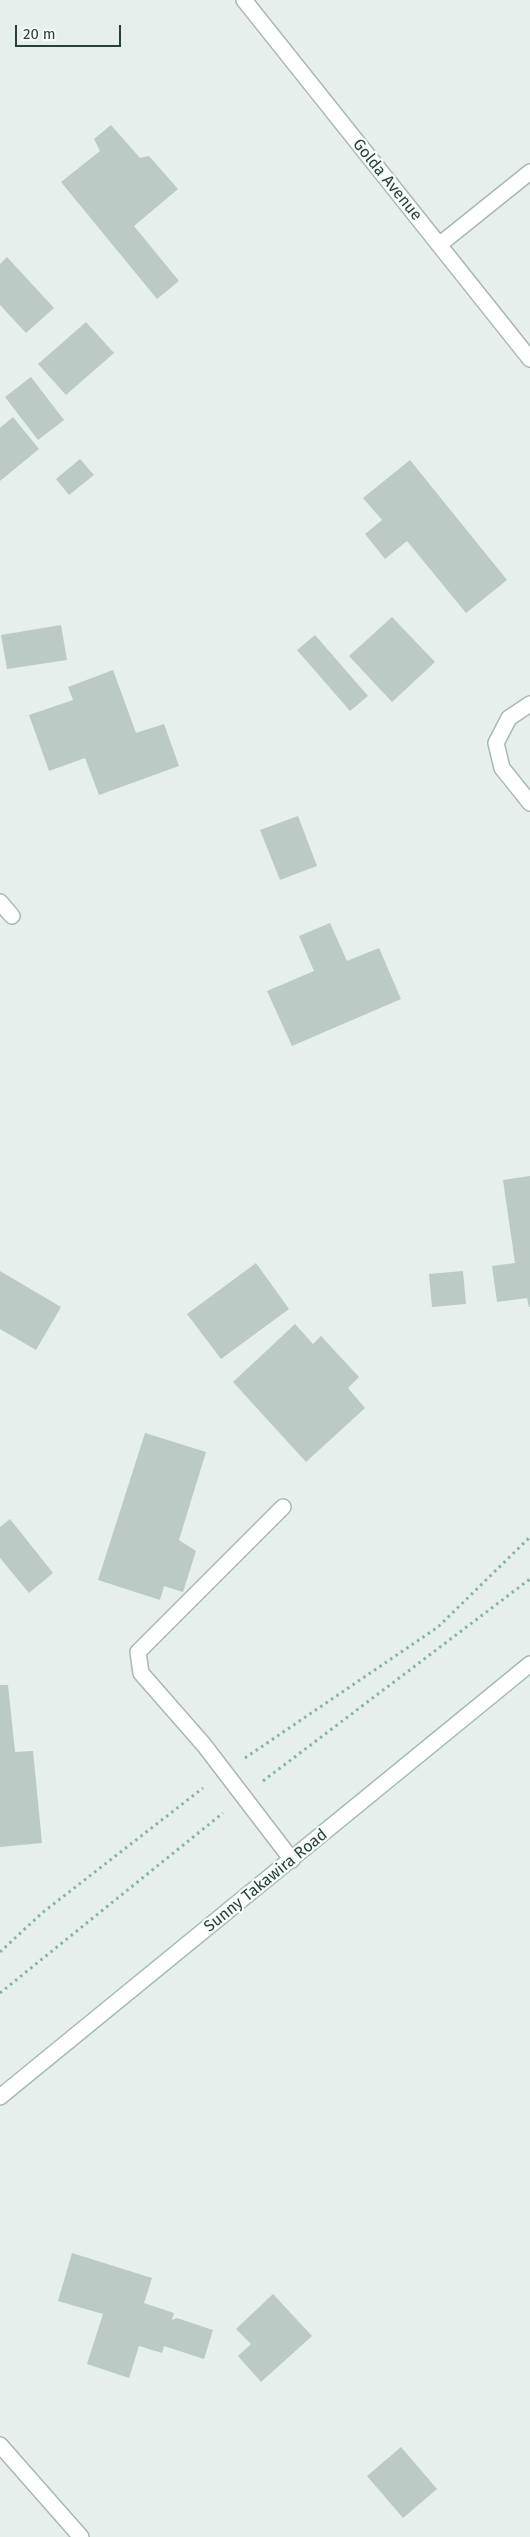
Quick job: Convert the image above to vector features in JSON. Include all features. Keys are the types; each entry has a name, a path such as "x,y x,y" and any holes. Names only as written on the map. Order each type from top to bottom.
{"street":[{"name":"Golda Avenue","path":"244,0 530,359"},
{"path":"439,245 530,172"},
{"path":"530,704 510,718 496,743 502,768 530,802"},
{"path":"0,902 12,916"},
{"path":"283,1507 138,1652 141,1673 224,1771 292,1860"},
{"name":"Sunny Takawira Road","path":"0,2097 530,1664"},
{"path":"0,2445 81,2537"}],"path":[{"path":"0,1952 42,1913 224,1771 438,1627 530,1537"}],"building":[{"path":"111,125 140,158 149,156 178,189 134,226 179,281 157,299 61,182 100,151 94,139"},
{"path":"7,257 54,308 26,333 0,305 0,264"},
{"path":"86,322 114,353 66,395 38,364"},
{"path":"31,377 64,420 38,440 5,397"},
{"path":"13,417 39,449 0,481 0,428"},
{"path":"80,459 94,475 69,495 56,479"},
{"path":"410,460 507,580 466,613 407,541 385,559 365,534 382,520 363,498"},
{"path":"392,617 435,662 392,702 349,656"},
{"path":"61,625 67,660 7,669 1,635"},
{"path":"315,635 368,696 350,711 297,650"},
{"path":"113,670 136,733 164,724 179,766 99,795 85,758 49,771 29,715 73,700 68,687"},
{"path":"298,816 317,866 280,880 260,830"},
{"path":"330,923 347,961 379,948 401,999 292,1046 267,991 314,971 299,936"},
{"path":"530,1176 529,1307 527,1298 497,1302 492,1266 515,1263 503,1180"},
{"path":"256,1263 289,1309 221,1359 187,1314"},
{"path":"0,1271 61,1307 36,1350 0,1329"},
{"path":"463,1271 466,1304 432,1307 429,1274"},
{"path":"295,1324 313,1344 321,1336 359,1377 348,1388 365,1408 306,1462 233,1382"},
{"path":"145,1433 206,1452 179,1540 196,1551 183,1592 164,1586 160,1600 98,1580"},
{"path":"10,1519 53,1573 29,1593 0,1558 0,1527"},
{"path":"0,1685 8,1685 15,1752 33,1751 42,1843 0,1847"},
{"path":"72,2253 152,2278 144,2303 174,2313 172,2320 177,2318 213,2330 204,2359 164,2346 162,2353 139,2346 129,2378 87,2364 103,2314 58,2301"},
{"path":"273,2294 312,2336 261,2382 238,2356 251,2344 236,2329"},
{"path":"401,2447 437,2489 403,2518 367,2476"}]}
